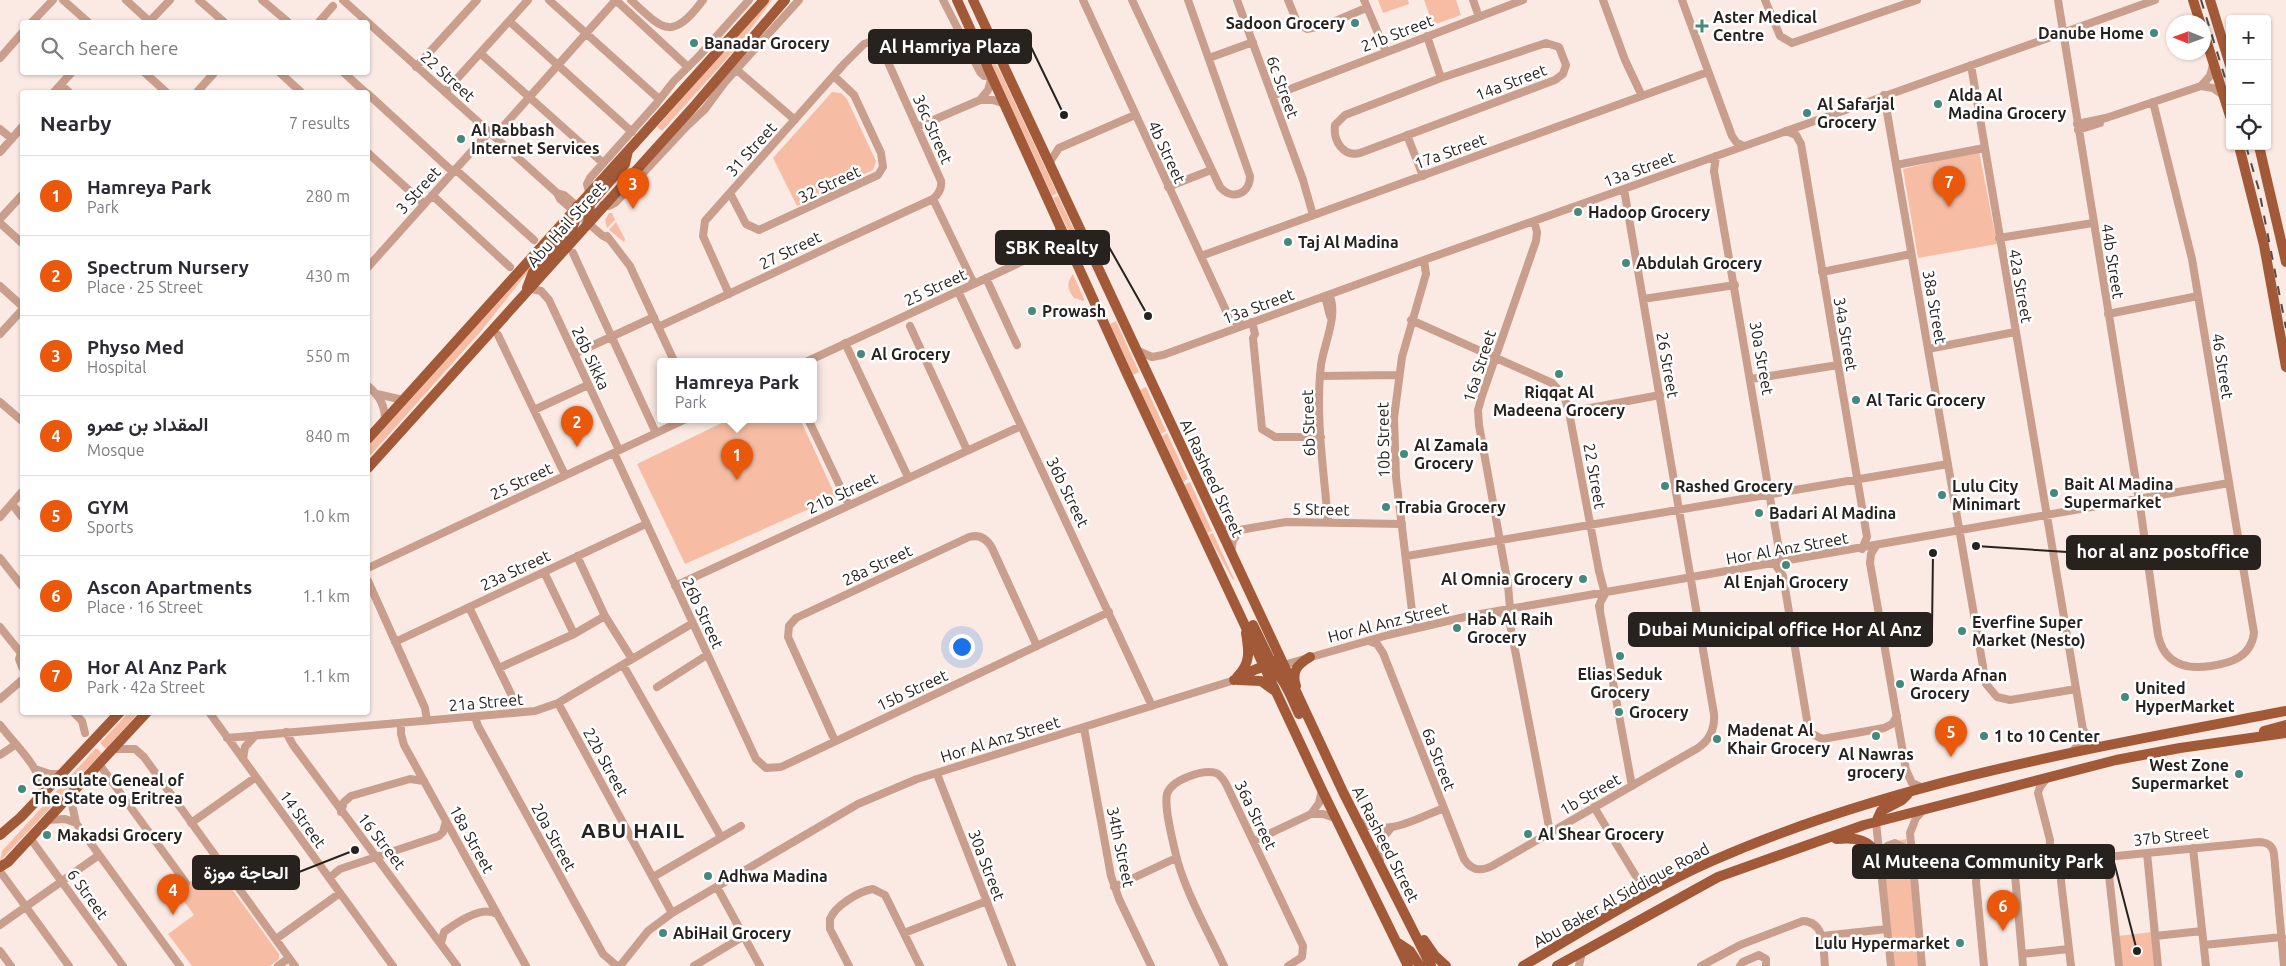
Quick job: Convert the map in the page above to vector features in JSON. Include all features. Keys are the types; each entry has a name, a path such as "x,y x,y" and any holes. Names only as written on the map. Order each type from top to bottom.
{"main road":[{"name":"Abu Hail Street","path":"370,437 764,0"},
{"name":"Abu Hail Street","path":"370,466 590,217 768,27 785,0"},
{"name":"Al Rasheed Street","path":"957,0 1216,562 1268,669 1335,818 1406,963"},
{"name":"Al Rasheed Street","path":"973,0 1344,794 1431,966"},
{"path":"2193,0 2198,15"},
{"path":"2210,0 2228,60"},
{"path":"2216,0 2226,34"},
{"path":"2211,56 2226,105"},
{"path":"590,217 593,200 625,164 628,159 628,149"},
{"path":"2240,150 2264,245 2286,367"},
{"path":"2260,150 2286,262"},
{"path":"527,290 533,272 573,226 576,210"},
{"path":"1216,562 1224,570 1236,589 1270,660 1283,665"},
{"path":"1234,680 1245,669 1248,661 1245,622"},
{"path":"1306,713 1295,685 1294,676 1300,663 1310,657"},
{"path":"1234,680 1268,669 1282,680 1316,748 1344,794"},
{"path":"1234,680 1261,681 1279,695"},
{"name":"Abu Baker Al Siddique Road","path":"1523,966 1637,900 1696,869 1781,833 1851,809 1925,788 2072,753 2286,712"},
{"path":"0,835 21,817 117,715"},
{"path":"1,870 144,715"},
{"path":"2240,740 2286,725"},
{"path":"2116,760 2132,750 2161,744 2166,740 2166,734"},
{"name":"Abu Baker Al Siddique Road","path":"1561,965 1702,885 1735,870 1818,840 1927,808 2116,760 2271,735 2286,735"},
{"path":"1876,822 1881,811 1902,800 1910,792"},
{"path":"0,843 18,825 21,817"},
{"path":"1818,840 1858,838 1871,845 1880,858"},
{"path":"0,860 14,850 21,848"},
{"path":"1396,896 1434,956 1446,966"},
{"path":"1397,942 1410,951 1420,966"}],"street":[{"path":"34,20 53,0"},
{"path":"63,0 86,20"},
{"path":"126,0 147,20"},
{"path":"151,20 170,0"},
{"path":"262,0 286,20"},
{"name":"22 Street","path":"343,0 365,20"},
{"path":"416,67 477,0"},
{"path":"445,92 528,0"},
{"path":"549,0 659,99"},
{"path":"631,0 657,24 668,28 683,23 703,0"},
{"path":"589,192 588,181 603,163 749,0"},
{"path":"603,205 609,206 616,203 705,109 737,70 768,27 799,0"},
{"path":"943,0 980,72 984,76 992,76 988,90 980,100"},
{"path":"1132,0 1220,188 1228,194 1240,194 1248,187 1250,176 1188,0"},
{"name":"6c Street","path":"1237,0 1315,215"},
{"path":"1288,0 1297,22 1307,29 1368,12"},
{"path":"1364,0 1383,53"},
{"path":"1473,0 1481,16"},
{"path":"1478,0 1481,16"},
{"name":"21b Street","path":"1271,94 1523,0"},
{"path":"1603,0 1639,97"},
{"path":"1682,0 1732,136 1737,143 1744,146"},
{"path":"1765,0 1777,32 1788,42 1800,41 1917,0"},
{"name":"44b Street","path":"2057,0 2137,500"},
{"name":"13a Street","path":"1135,348 1146,355 1158,357 1422,260 2155,0"},
{"name":"4b Street","path":"1086,1 1135,115 1228,315"},
{"path":"204,2 222,20"},
{"path":"501,129 613,3 618,2 688,66"},
{"path":"321,20 333,6"},
{"path":"509,21 632,132"},
{"name":"22 Street","path":"370,25 557,193 564,195 576,210 590,217 627,260 673,358"},
{"path":"0,58 20,35"},
{"path":"1427,36 1441,78"},
{"name":"31 Street","path":"729,294 704,240 702,231 708,217 859,48 867,42 874,41"},
{"name":"36c Street","path":"874,41 883,51 941,180 940,191 933,199"},
{"path":"1209,58 1252,42"},
{"name":"14a Street","path":"1546,43 1555,44 1559,48 1566,64 1563,74 1555,80 1360,153 1350,154 1341,148 1335,130 1338,121 1345,115 1441,78 1546,43"},
{"path":"480,53 603,163"},
{"path":"2201,86 2210,76 2213,63"},
{"name":"42a Street","path":"1969,66 2083,730"},
{"path":"737,70 795,120"},
{"name":"17a Street","path":"1201,256 1708,72"},
{"path":"56,90 69,75"},
{"path":"147,75 164,90"},
{"path":"199,90 212,75"},
{"path":"282,75 299,90"},
{"path":"346,75 363,90"},
{"name":"32 Street","path":"730,193 746,224 759,230 878,175 883,167 881,153 854,95 834,76"},
{"path":"61,85 67,90"},
{"path":"2078,127 2201,86 2213,88 2223,94"},
{"name":"38a Street","path":"1883,96 1985,679 1989,689 1997,697 2010,700 2076,689"},
{"path":"370,97 534,240"},
{"path":"917,127 980,100 993,100 1005,104"},
{"name":"46 Street","path":"2137,500 2143,528 2158,635 2163,651 2175,662 2190,668 2231,662 2242,654 2253,637 2188,240 2154,102"},
{"path":"1049,163 1059,148 1135,115"},
{"path":"0,129 12,139"},
{"name":"34a Street","path":"1786,130 1796,135 1800,144 1866,537 1862,549"},
{"path":"0,152 20,132"},
{"name":"3 Street","path":"370,265 489,132"},
{"path":"1407,135 1423,176"},
{"path":"1729,151 1732,144 1732,136"},
{"path":"1041,145 1059,148"},
{"path":"1896,165 1984,148"},
{"path":"370,155 424,204"},
{"name":"30a Street","path":"1716,156 1714,167 1781,554 1789,562"},
{"path":"1168,187 1211,170"},
{"name":"26 Street","path":"1624,189 1714,714 1715,721 1711,734"},
{"path":"432,195 510,267"},
{"path":"20,197 0,221 20,242"},
{"path":"933,199 974,284"},
{"name":"27 Street","path":"658,327 933,199"},
{"name":"16a Street","path":"1513,609 1478,418 1480,403 1537,236 1532,222"},
{"path":"1999,238 2093,223"},
{"path":"1045,250 1057,238 1060,224"},
{"path":"1045,250 1063,250 1075,257"},
{"name":"25 Street","path":"815,358 1045,250"},
{"path":"573,252 656,432"},
{"path":"1822,272 1911,254"},
{"name":"10b Street","path":"1417,628 1402,524 1394,447 1398,375 1411,320 1427,270 1422,260"},
{"path":"986,278 1017,344"},
{"path":"1643,299 1735,284"},
{"path":"0,286 20,306"},
{"name":"26b Sikka","path":"527,290 541,291 546,295 588,385 616,452"},
{"name":"36b Street","path":"958,291 1152,706"},
{"name":"6b Street","path":"1327,295 1334,310 1320,376 1321,437 1328,522"},
{"path":"2108,314 2198,296"},
{"path":"0,334 20,311"},
{"path":"1228,315 1235,322 1248,324 1255,334 1253,338 1262,429 1275,437 1321,437"},
{"path":"1225,333 1229,324 1228,315"},
{"path":"16,317 20,321"},
{"path":"574,354 654,317"},
{"path":"1411,320 1496,357"},
{"path":"910,326 967,450"},
{"path":"1928,349 2015,332"},
{"path":"498,335 565,475"},
{"path":"845,344 908,477"},
{"name":"22 Street","path":"1496,357 1559,387 1564,395 1569,412 1603,594 1600,610"},
{"path":"1751,379 1838,365"},
{"path":"1320,376 1398,375"},
{"path":"534,410 588,385"},
{"path":"370,388 376,393 383,405 385,420"},
{"path":"376,393 389,398 404,400"},
{"path":"1569,412 1660,395"},
{"path":"0,402 20,419"},
{"name":"25 Street","path":"370,567 677,423"},
{"path":"810,423 849,505"},
{"name":"21b Street","path":"675,586 1021,426"},
{"name":"26b Street","path":"616,452 646,524 758,763 771,769 781,767"},
{"path":"1407,556 1771,496 1948,464"},
{"name":"Hor Al Anz Street","path":"1268,669 1368,640 1498,611 1789,562 2229,483"},
{"path":"0,517 20,494"},
{"path":"12,504 20,514"},
{"name":"5 Street","path":"1217,523 1228,529 1240,530 1274,523 1402,524"},
{"name":"23a Street","path":"395,642 646,524"},
{"path":"1231,553 1233,540 1240,530"},
{"name":"28a Street","path":"835,741 788,637 792,622 813,610 969,537 979,536 990,545 1038,646"},
{"path":"1876,546 1871,554 1870,563 1908,777 1918,786 1925,788"},
{"path":"577,556 605,616 632,659"},
{"path":"0,558 20,583"},
{"path":"1776,564 1783,576 1808,726 1811,734 1818,738 1826,738 1884,728 1892,724 1897,716"},
{"path":"544,572 574,634"},
{"path":"370,586 426,708 427,721"},
{"name":"22 Street","path":"1589,596 1597,603 1600,610 1632,786"},
{"path":"469,607 512,696"},
{"path":"1510,624 1513,609"},
{"path":"1498,611 1506,616 1510,624 1550,832"},
{"name":"15b Street","path":"781,767 1109,612"},
{"path":"499,668 574,634 605,616"},
{"name":"21a Street","path":"227,738 523,713 558,703 693,624"},
{"path":"0,627 20,649"},
{"path":"1383,653 1384,640 1388,635"},
{"name":"6a Street","path":"1368,640 1377,644 1383,653 1464,859 1471,868 1477,870"},
{"path":"656,687 707,655"},
{"path":"623,665 721,837"},
{"name":"Hor Al Anz Street","path":"620,966 648,931 672,913 858,804 896,786 1234,680"},
{"path":"0,699 20,682"},
{"name":"22b Street","path":"558,703 672,913"},
{"path":"76,715 84,725 85,734"},
{"name":"14 Street","path":"211,715 393,966"},
{"name":"20a Street","path":"475,717 478,726 603,954 616,966"},
{"name":"18a Street","path":"401,723 402,740 526,966"},
{"path":"0,725 39,777 43,794"},
{"name":"34th Street","path":"1084,728 1114,887 1150,966"},
{"path":"2083,730 2100,747"},
{"path":"2072,753 2080,743 2083,730"},
{"name":"16 Street","path":"286,732 293,745 457,966"},
{"name":"1b Street","path":"1477,870 1487,868 1698,748 1711,734"},
{"path":"243,759 248,741 258,735"},
{"path":"0,755 15,745"},
{"path":"113,749 129,748 140,752 295,966"},
{"path":"99,764 186,883"},
{"path":"33,768 50,774 62,774"},
{"name":"36a Street","path":"1224,966 1176,858 1167,804 1170,787 1179,780 1202,773 1214,772 1223,779 1303,946 1304,954 1299,960 1288,966"},
{"name":"30a Street","path":"937,774 1012,966"},
{"path":"2049,776 2040,786 2039,800 2050,840 2049,857 2051,868 2061,881"},
{"path":"191,823 256,777"},
{"path":"342,812 344,802 351,796 410,779 424,781"},
{"path":"2019,784 2031,789 2039,800"},
{"path":"1311,814 1319,803 1322,790"},
{"path":"70,795 76,823 180,966"},
{"path":"1594,807 1637,878 1647,885 1658,889"},
{"path":"1357,820 1371,828 1391,828 1444,808"},
{"path":"1922,966 1910,833 1916,818 1927,808"},
{"path":"1254,841 1311,814 1323,814 1335,818"},
{"path":"46,820 65,819 76,823"},
{"path":"329,878 340,869 439,836 446,821"},
{"path":"1876,822 1891,966"},
{"path":"653,877 741,826"},
{"path":"1381,867 1379,847 1381,840 1391,828"},
{"name":"6 Street","path":"30,838 123,966"},
{"path":"2050,840 2061,854 2063,866 2061,881 2071,966"},
{"name":"37b Street","path":"2051,868 2063,866 2076,860 2259,842 2269,844 2274,854 2282,937"},
{"path":"1883,887 1884,850 1890,844 1898,843 1907,851 1910,895 1917,923"},
{"path":"2193,848 2206,966"},
{"path":"2146,853 2158,966"},
{"path":"1984,966 1976,882 1978,873 1984,868 2036,862 2061,854"},
{"name":"37b Street","path":"2061,854 2076,860"},
{"path":"0,925 99,855"},
{"path":"2107,857 2119,966"},
{"path":"1114,887 1176,858"},
{"path":"2036,862 2051,868"},
{"path":"2014,864 2024,966"},
{"path":"1,870 68,966"},
{"path":"1637,878 1637,900"},
{"path":"717,886 760,966"},
{"path":"850,966 830,929 830,919 835,910 864,892 873,889 886,895 920,966"},
{"path":"276,939 340,893"},
{"path":"904,933 987,902"},
{"path":"441,943 444,932 479,913 488,911 497,914"},
{"path":"1701,966 1751,940 1798,922 1808,921 1813,923 1822,936 1825,966"},
{"path":"1822,936 1887,929"},
{"path":"2155,936 2202,931"},
{"path":"695,966 744,936"},
{"path":"2204,945 2282,937 2284,966"},
{"path":"1751,940 1755,957"},
{"path":"2022,954 2069,949"},
{"path":"0,951 11,966"},
{"path":"1578,966 1582,952"},
{"path":"1740,966 1743,962 1755,957 1764,957 1766,966"},
{"path":"278,966 289,958"}],"shaded area":[{"path":"769,0 772,0 739,45 662,131 657,127"},
{"path":"1378,0 1408,0 1409,4 1383,13"},
{"path":"1424,0 1456,0 1461,15 1433,25"},
{"path":"980,38 1001,73 1057,193 1052,196"},
{"path":"832,92 841,93 847,99 876,161 873,170 797,206 773,158"},
{"path":"1979,151 1997,244 1918,258 1903,169"},
{"path":"1058,196 1075,232 1070,234 1053,198"},
{"path":"609,213 612,213 615,220 607,228 605,220"},
{"path":"616,222 625,239 624,242 609,230"},
{"path":"561,231 563,233 523,278 482,330 370,456 370,445"},
{"path":"1073,274 1084,301 1074,298 1070,292 1068,284"},
{"path":"1116,321 1139,372 1133,375 1110,324"},
{"path":"1146,387 1166,431 1161,434 1140,390"},
{"path":"722,423 802,423 836,497 685,564 637,464"},
{"path":"1167,433 1188,479 1183,482 1162,436"},
{"path":"1190,482 1212,531 1207,533 1184,485"},
{"path":"1213,533 1234,579 1233,580 1208,535"},
{"path":"126,715 136,715 106,749 100,743"},
{"path":"96,748 102,753 0,861 2,851"},
{"path":"1906,839 1919,966 1892,966 1880,845"},
{"path":"210,869 218,870 279,954 279,959 270,966 192,966 168,934 194,915 176,890"},
{"path":"2152,932 2155,966 2122,966 2118,936"}],"railway":[{"path":"2201,0 2226,81"},
{"path":"2247,150 2259,190 2286,328"}],"place":[{"name":"Sadoon Grocery","path":"1355,23"},
{"name":"Aster Medical Centre","path":"1702,26"},
{"name":"Danube Home","path":"2154,33"},
{"name":"Banadar Grocery","path":"694,43"},
{"name":"Alda Al Madina Grocery","path":"1938,104"},
{"name":"Al Safarjal Grocery","path":"1807,113"},
{"name":"Al Hamriya Plaza","path":"1064,115"},
{"name":"Al Rabbash Internet Services","path":"461,139"},
{"name":"Hor Al Anz Park","path":"1949,207"},
{"name":"Physo Med","path":"633,209"},
{"name":"Hadoop Grocery","path":"1578,212"},
{"name":"Taj Al Madina","path":"1288,242"},
{"name":"Abdulah Grocery","path":"1626,263"},
{"name":"Prowash","path":"1032,311"},
{"name":"SBK Realty","path":"1148,316"},
{"name":"Al Grocery","path":"861,354"},
{"name":"Riqqat Al Madeena Grocery","path":"1559,374"},
{"name":"Al Taric Grocery","path":"1856,400"},
{"name":"Spectrum Nursery","path":"577,447"},
{"name":"Al Zamala Grocery","path":"1404,454"},
{"name":"Hamreya Park","path":"737,480"},
{"name":"Rashed Grocery","path":"1665,486"},
{"name":"Bait Al Madina Supermarket","path":"2054,493"},
{"name":"Lulu City Minimart","path":"1942,495"},
{"name":"Trabia Grocery","path":"1386,507"},
{"name":"Badari Al Madina","path":"1759,513"},
{"name":"hor al anz postoffice","path":"1976,546"},
{"name":"Dubai Municipal office Hor Al Anz","path":"1933,553"},
{"name":"Al Enjah Grocery","path":"1786,565"},
{"name":"Al Omnia Grocery","path":"1583,579"},
{"name":"Hab Al Raih Grocery","path":"1457,628"},
{"name":"Everfine Super Market (Nesto)","path":"1962,631"},
{"name":"Elias Seduk Grocery","path":"1620,656"},
{"name":"Warda Afnan Grocery","path":"1900,684"},
{"name":"United HyperMarket","path":"2125,697"},
{"name":"Grocery","path":"1619,712"},
{"name":"Al Nawras grocery","path":"1876,736"},
{"name":"1 to 10 Center","path":"1984,736"},
{"name":"Madenat Al Khair Grocery","path":"1717,739"},
{"name":"GYM","path":"1951,757"},
{"name":"West Zone Supermarket","path":"2239,774"},
{"name":"Consulate Geneal of The State og Eritrea","path":"22,789"},
{"name":"Al Shear Grocery","path":"1528,834"},
{"name":"Makadsi Grocery","path":"47,835"},
{"name":"الحاجة موزة","path":"355,850"},
{"name":"Adhwa Madina","path":"708,876"},
{"name":"المقداد بن عمرو","path":"173,915"},
{"name":"Ascon Apartments","path":"2003,931"},
{"name":"AbiHail Grocery","path":"663,933"},
{"name":"Lulu Hypermarket","path":"1960,943"},
{"name":"Al Muteena Community Park","path":"2137,951"}],"district":[{"name":"ABU HAIL","path":"633,830"}]}
